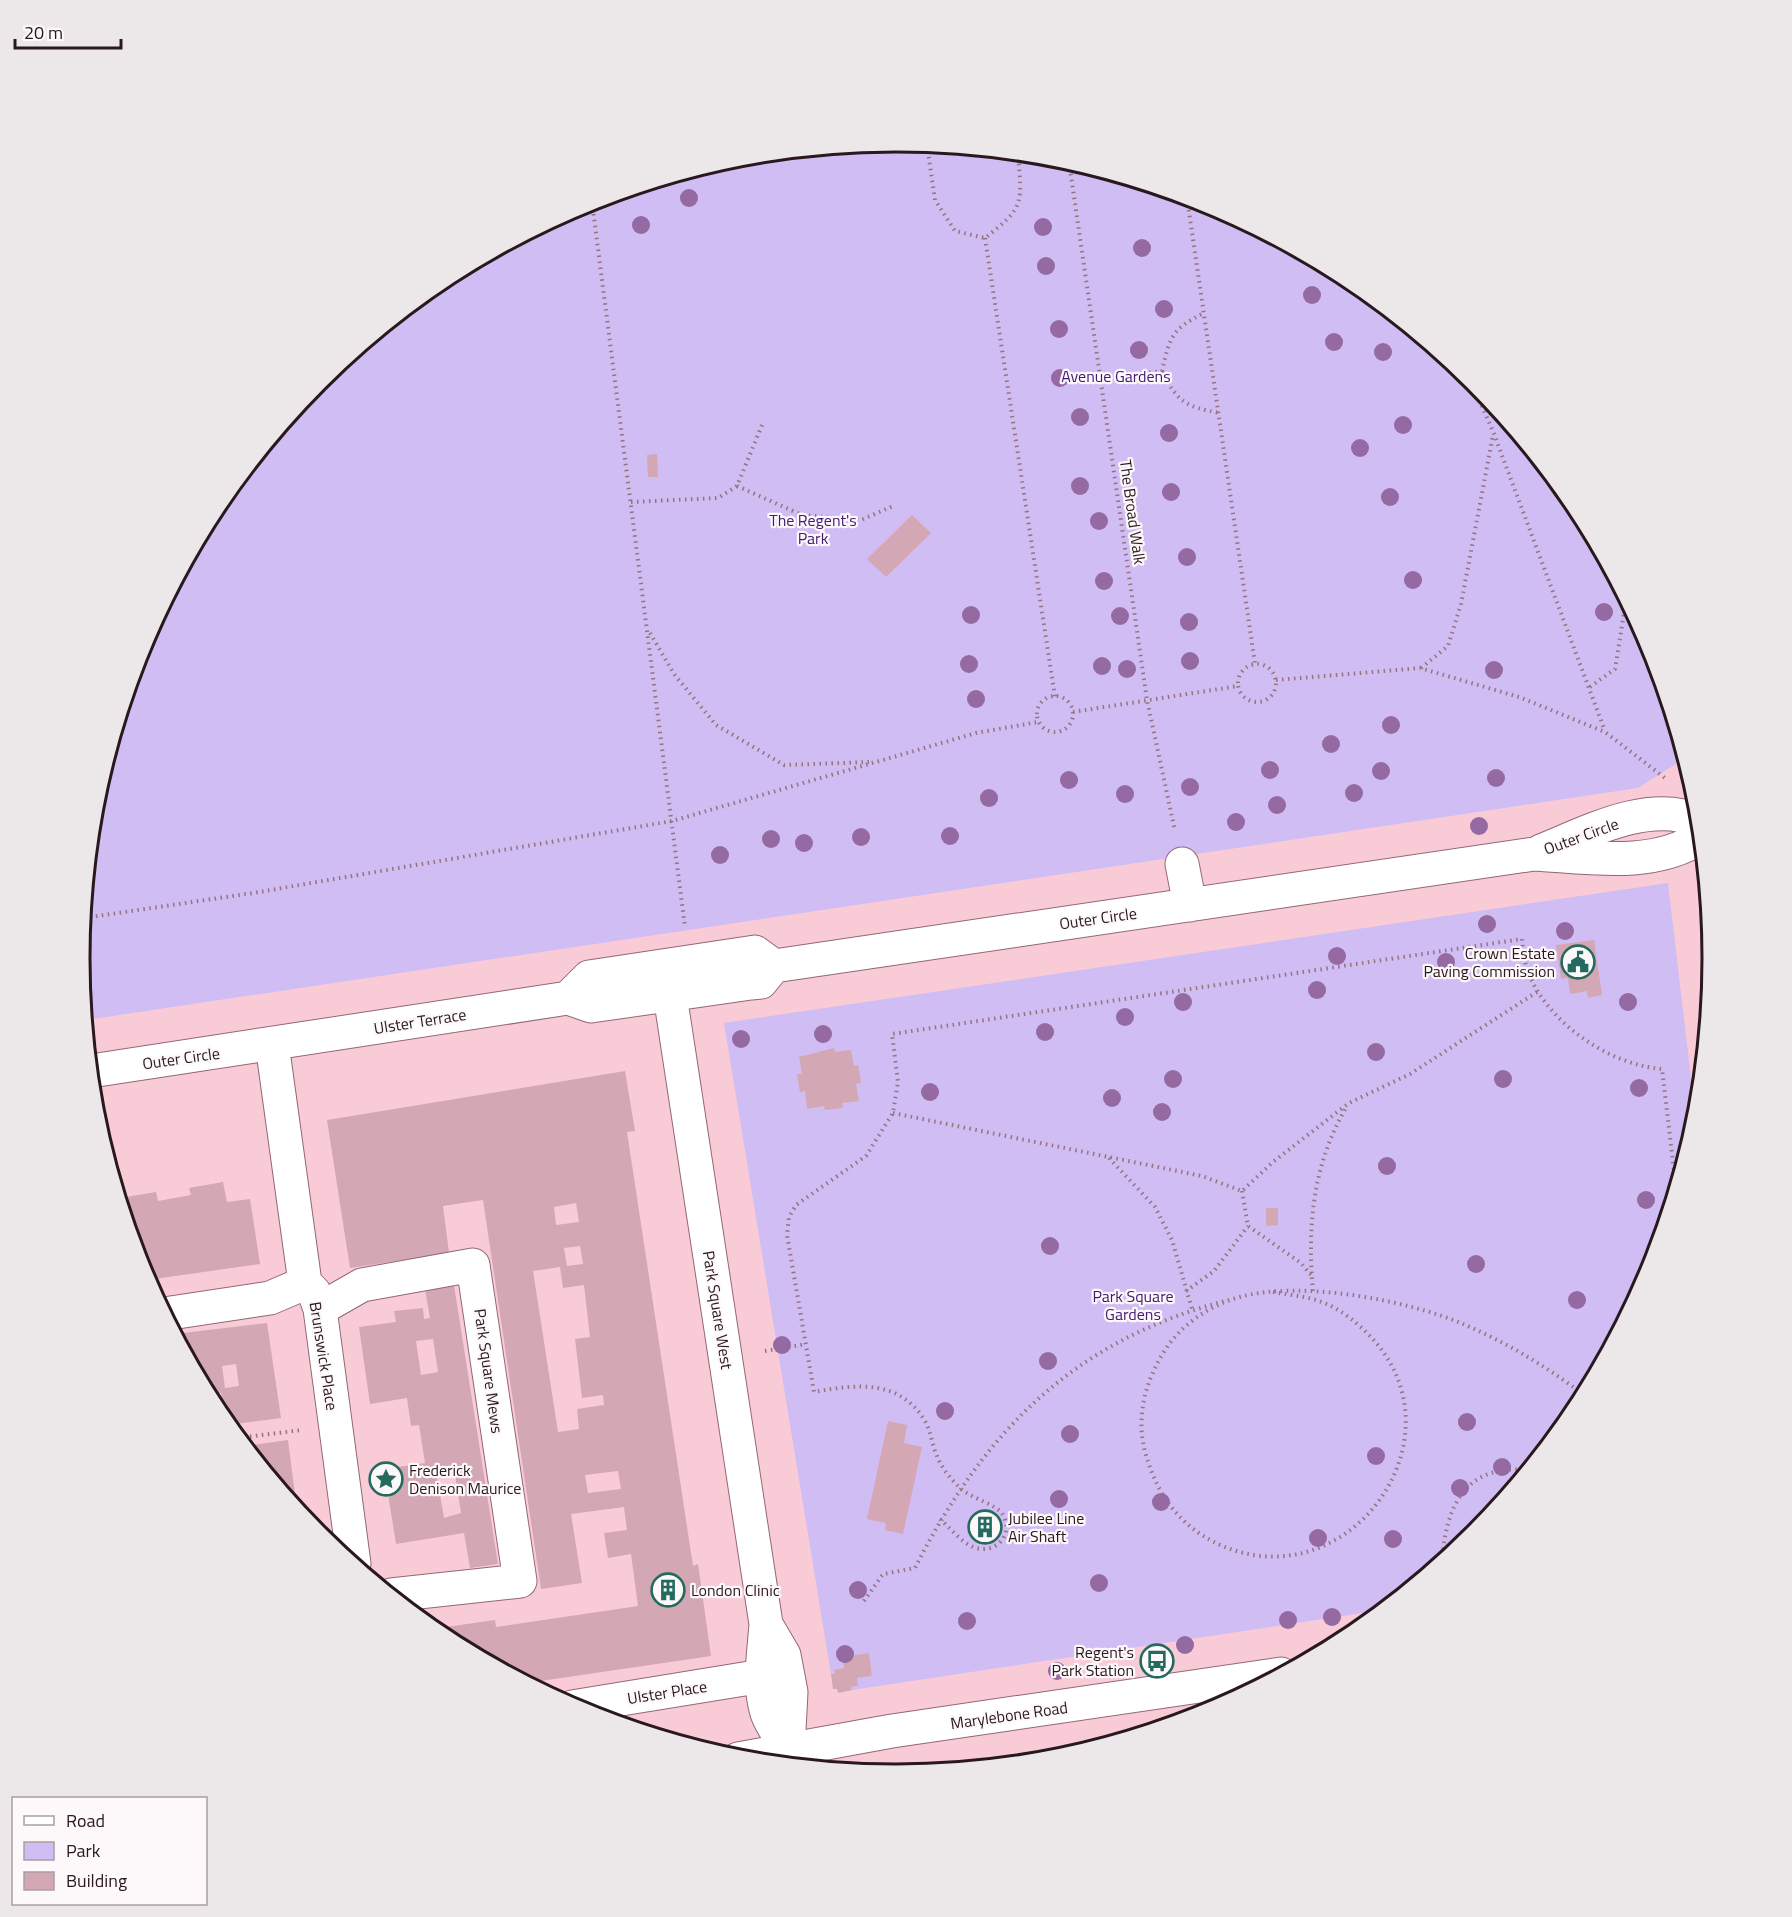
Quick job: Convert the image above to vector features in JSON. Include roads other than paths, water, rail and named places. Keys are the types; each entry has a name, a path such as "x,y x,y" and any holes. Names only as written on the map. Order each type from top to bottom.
{"main road":[{"name":"Outer Circle","path":"1534,854 1610,823 1642,816 1683,814 1689,817"},
{"name":"Outer Circle","path":"670,995 761,982 774,966 1534,854 1614,859 1648,856 1682,849 1693,842"},
{"path":"1182,864 1190,905"},
{"path":"568,998 589,977 600,975 755,951 774,966"},
{"name":"Ulster Terrace","path":"272,1044 568,998 591,1006 670,995"},
{"name":"Park Square West","path":"670,995 766,1624 762,1676 767,1714 788,1749"},
{"name":"Outer Circle","path":"98,1070 272,1044"},
{"name":"Brunswick Place","path":"272,1044 352,1552"},
{"name":"Park Square Mews","path":"312,1296 473,1265 520,1581 400,1594"},
{"path":"172,1313 270,1298 312,1296"},
{"name":"Park Square West","path":"766,1624 784,1655 791,1692 788,1749"},
{"name":"Ulster Place","path":"591,1704 762,1676"},
{"name":"Marylebone Road","path":"765,1754 1259,1677"}],"place":[{"name":"Crown Estate Paving Commission","path":"1578,962"},
{"name":"Frederick Denison Maurice","path":"386,1479"},
{"name":"Jubilee Line Air Shaft","path":"985,1527"},
{"name":"London Clinic","path":"668,1590"},
{"name":"Regent's Park Station","path":"1157,1661"}],"park label":[{"name":"Avenue Gardens","path":"1116,376"},
{"name":"The Regent's Park","path":"813,529"},
{"name":"Park Square Gardens","path":"1133,1305"}]}
